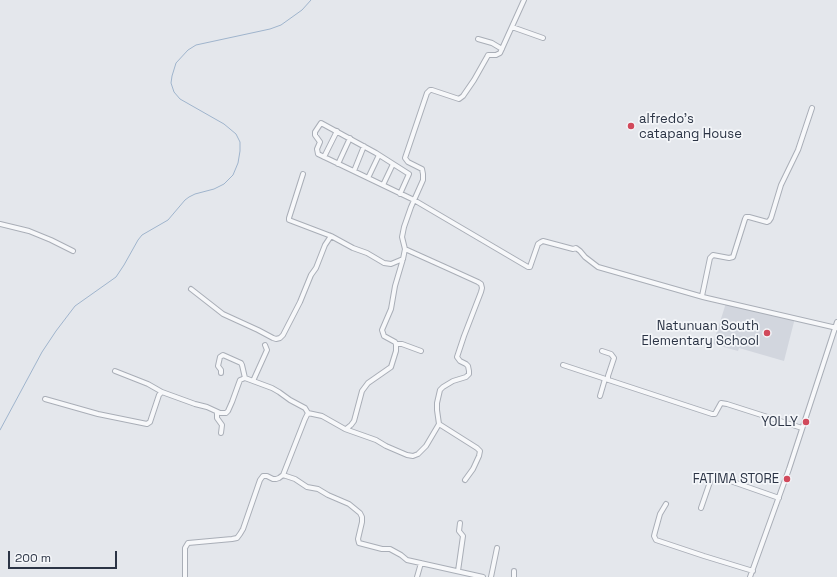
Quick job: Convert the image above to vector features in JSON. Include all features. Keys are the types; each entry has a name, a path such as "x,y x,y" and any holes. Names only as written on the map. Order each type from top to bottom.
{"street":[{"path":"345,429 354,421 362,391 372,380 391,367 396,350 396,344 393,340 384,336 382,330 391,309 395,286 403,259 405,249 402,237 405,222 421,184 423,174 422,169 408,162 405,158 428,91 432,90 458,99 461,98 470,88 487,57 498,54 502,49 524,0"},
{"path":"512,27 543,38"},
{"path":"478,40 492,43 502,49"},
{"path":"703,297 702,293 710,258 713,255 729,258 733,257 746,217 767,222 771,218 781,185 798,150 812,108"},
{"path":"400,194 409,174 364,146 321,123 315,135 320,142 317,149 318,154 400,194 414,200 528,267 530,267 538,244 543,241 573,249 576,248 598,267 703,297 836,328"},
{"path":"324,157 337,131"},
{"path":"338,164 350,138"},
{"path":"354,171 364,146"},
{"path":"368,178 379,155"},
{"path":"383,185 393,164"},
{"path":"303,174 289,220 331,236 384,263 391,264 403,259"},
{"path":"0,224 29,231 73,251"},
{"path":"191,289 223,314 273,338 280,338 297,308 311,275 316,268 325,244 331,236"},
{"path":"115,371 148,384 162,392 226,414 240,380 245,378 279,392 305,408 308,413 322,416 345,429 376,440 407,455 413,456 418,454 426,446 439,424 437,403 440,390 453,381 466,377 469,374 468,366 458,360 457,357 482,288 481,284 478,282 405,249"},
{"path":"750,577 815,393 837,322"},
{"path":"396,344 402,344 421,351"},
{"path":"254,381 267,350 265,345"},
{"path":"600,396 614,358 611,354 602,352"},
{"path":"221,373 218,364 221,356 223,355 241,363 245,378"},
{"path":"563,365 712,414 715,414 721,404 728,404 802,428"},
{"path":"45,399 98,414 147,424 150,422 159,395 162,392"},
{"path":"217,412 217,418 222,425 221,433"},
{"path":"185,577 186,548 188,543 237,538 243,529 262,478 264,476 268,476 276,479 283,475 308,413"},
{"path":"439,424 477,448 480,452 473,469 466,480"},
{"path":"283,475 295,479 307,487 318,489 349,504 360,512 362,522 358,539 359,543 390,550 401,555 407,560 483,577"},
{"path":"701,508 711,479 714,476 779,498"},
{"path":"666,504 660,514 654,532 656,540 753,571"},
{"path":"458,571 463,536 459,530 460,523"},
{"path":"491,577 497,548"},
{"path":"417,577 421,563"},
{"path":"514,571 514,577"}],"shaded area":[{"name":"Natunuan South Elementary School","path":"726,303 795,318 784,361 739,348 738,351 713,344"}],"waterway":[{"path":"0,430 42,352 75,306 116,277 142,235 168,220 189,197 214,189 224,184 233,175 238,163 240,151 240,142 236,134 224,124 180,99 174,92 171,83 176,63 188,50 196,45 270,29 281,25 302,10 311,0"}],"place":[{"name":"alfredo's catapang House","path":"631,126"},
{"name":"Natunuan South Elementary School","path":"767,333"},
{"name":"YOLLY","path":"806,422"},
{"name":"FATIMA STORE","path":"787,479"}]}
